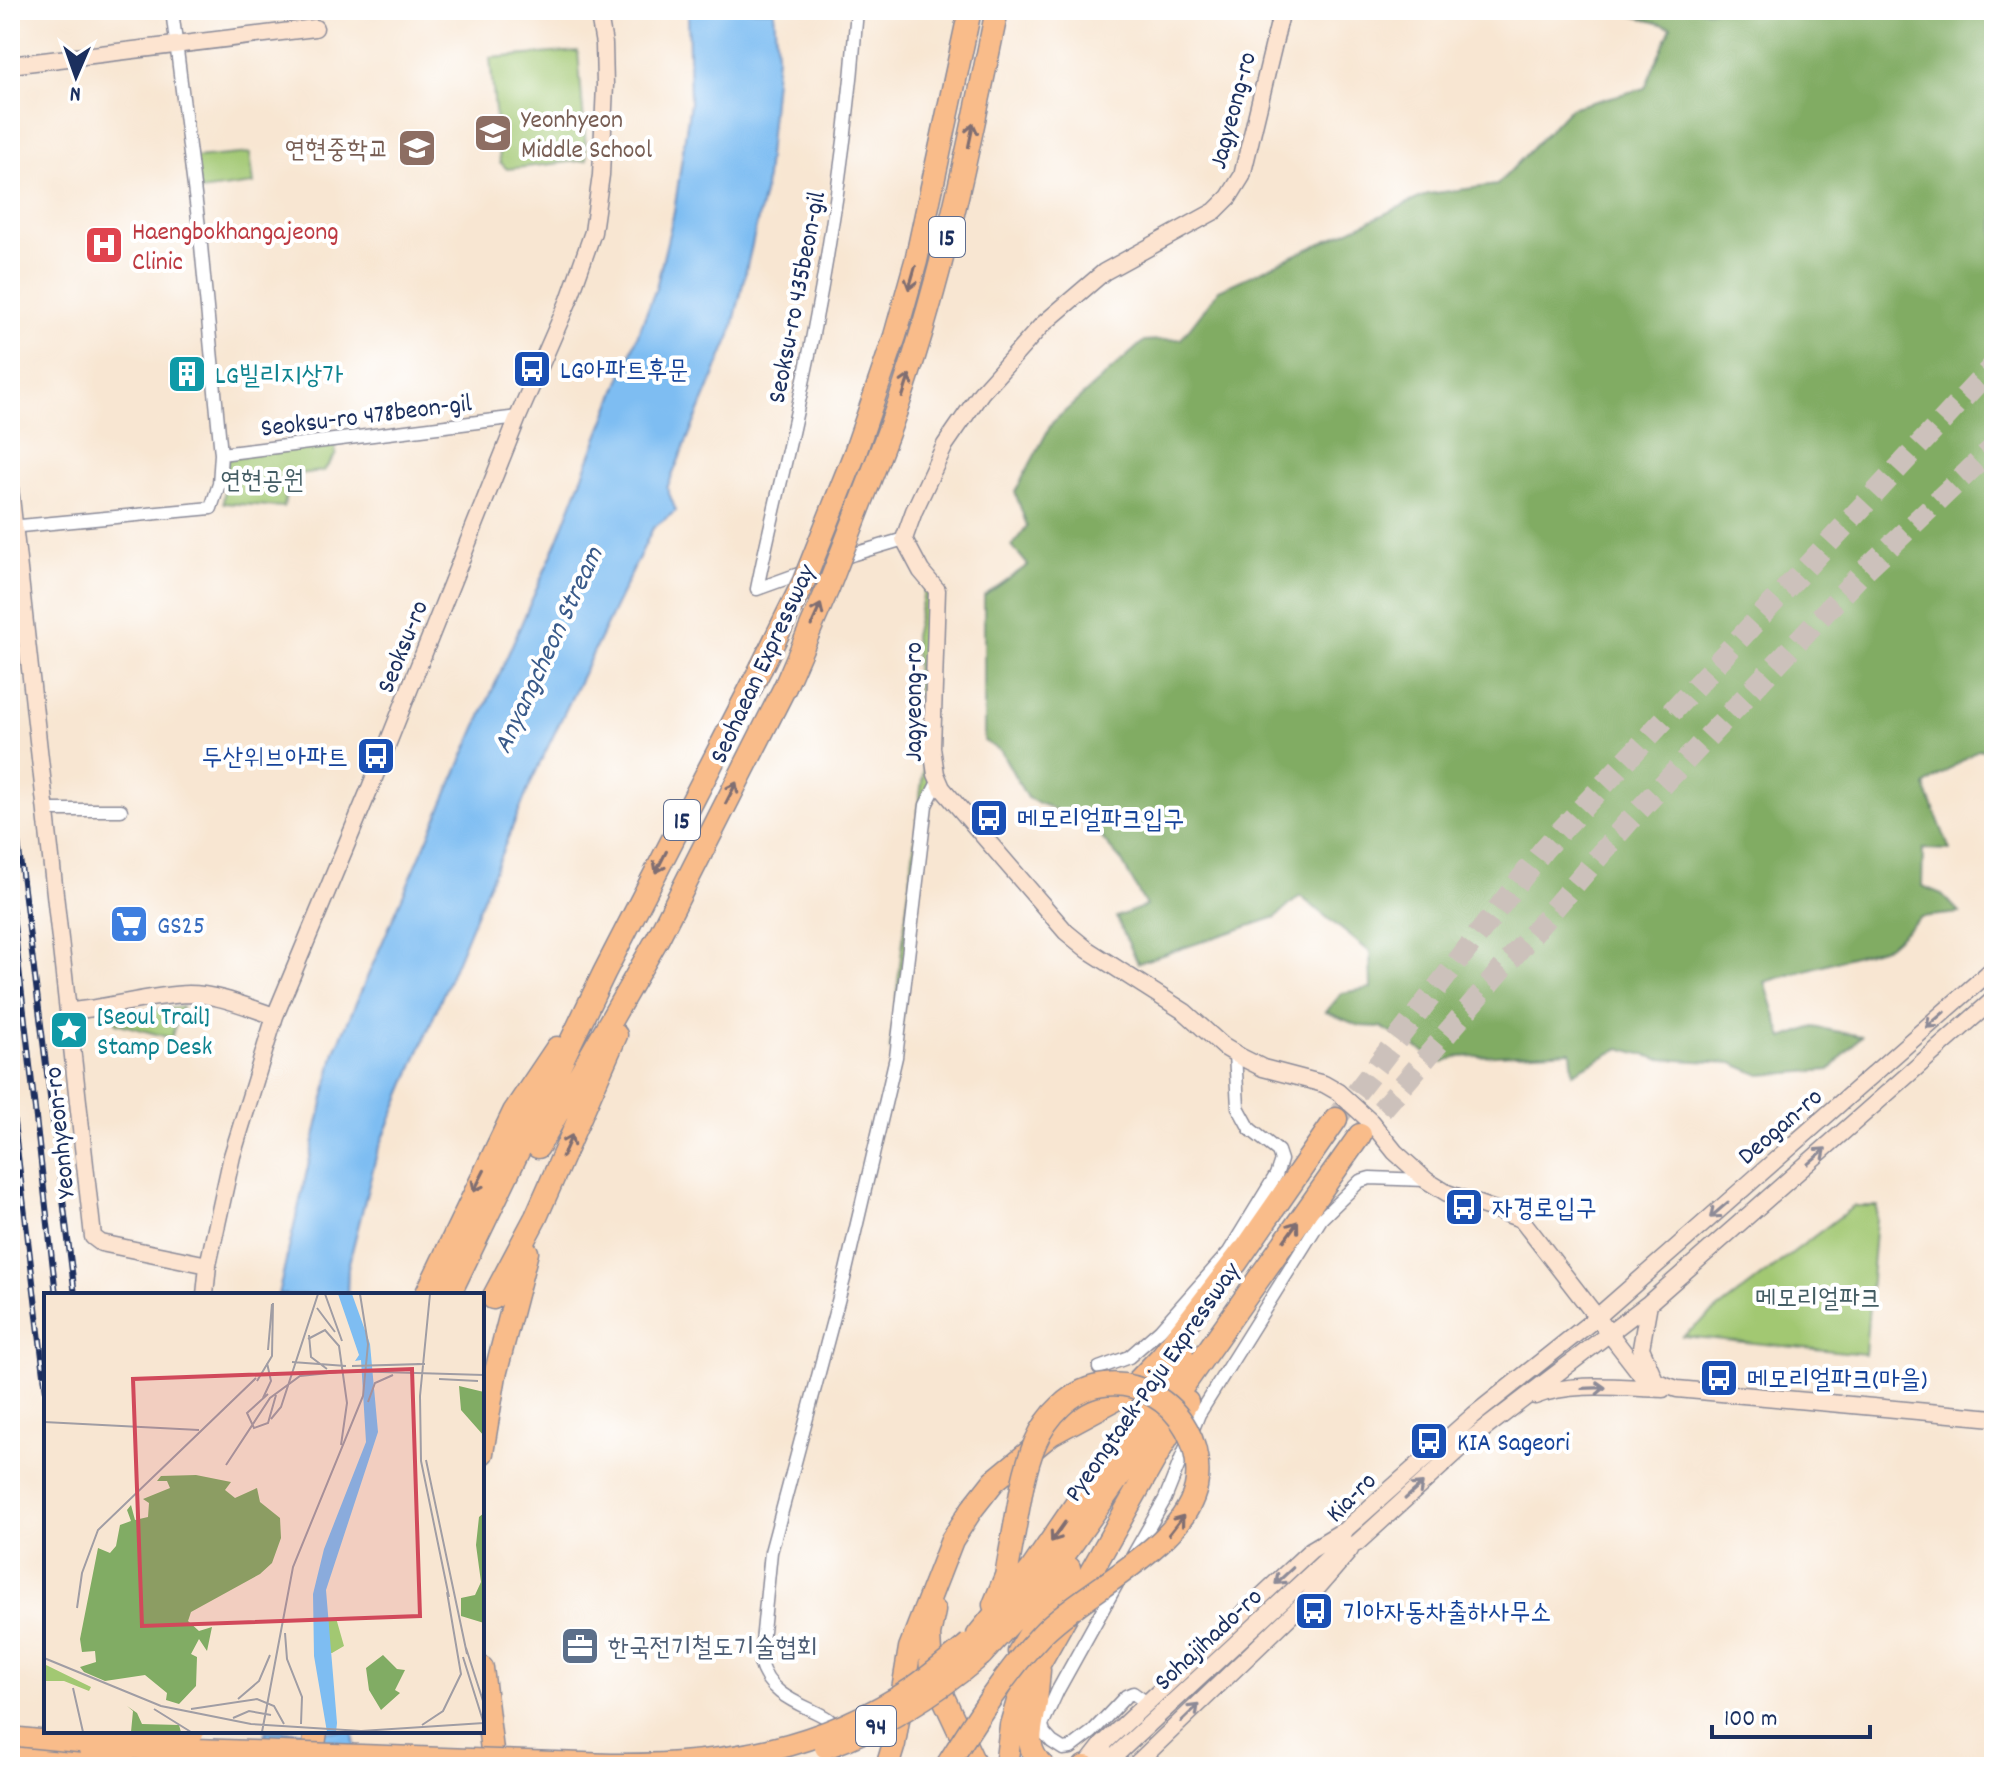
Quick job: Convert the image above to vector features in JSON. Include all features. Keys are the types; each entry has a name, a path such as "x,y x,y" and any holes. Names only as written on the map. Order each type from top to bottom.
{"highway":[{"name":"Seohaean Expressway","path":"450,1293 604,973 804,581 855,453 895,336 916,261 969,13"},
{"name":"Seohaean Expressway","path":"466,1293 495,1230 532,1120 658,938 785,687 828,588 905,390 947,239 997,13"},
{"path":"484,1441 502,1303 536,1217 658,938"},
{"name":"Pyeongtaek-Paju Expressway","path":"976,1645 1102,1469 1194,1332 1242,1252 1336,1119"},
{"path":"427,1293 532,1120"},
{"name":"Pyeongtaek-Paju Expressway","path":"976,1645 1024,1608 1360,1135"},
{"path":"887,1767 894,1744 910,1648 952,1540 994,1481 1020,1458 1051,1434 1114,1400 1138,1381 1162,1356 1242,1252"},
{"path":"1006,1767 1011,1725 1018,1701 1264,1268"},
{"path":"976,1645 1006,1576 1030,1451 1052,1415 1074,1396 1119,1385 1150,1393 1165,1402 1181,1418 1194,1442 1198,1468 1191,1502 1174,1529 1156,1547 1066,1610 996,1689"},
{"path":"946,1767 1108,1505 1118,1476"},
{"path":"952,1540 929,1635 931,1671 973,1762"},
{"name":"94","path":"88,1746 611,1765 691,1764 726,1760 797,1743 872,1711 976,1645"},
{"name":"94","path":"756,1767 817,1750 886,1722 948,1683 976,1645"},
{"path":"1039,1666 1036,1702 1029,1730 1031,1751 1044,1767"},
{"path":"484,1684 494,1767"},
{"path":"10,1738 88,1746 183,1733"},
{"path":"311,1767 316,1733"},
{"path":"325,1767 330,1733"},
{"path":"10,1758 102,1767"}],"street":[{"path":"12,526 211,508 219,484 221,454 200,235 172,10"},
{"name":"Seoksu-ro","path":"205,1293 208,1265 232,1156 275,1016 518,417 569,300 593,232 601,175 605,85 604,44 598,10"},
{"name":"Seoksu-ro 435beon-gil","path":"857,10 852,83 836,209 813,337 757,589 904,539"},
{"name":"Jagyeong-ro","path":"1282,10 1242,176 1229,197 1215,211 1104,272 1042,325 981,393 945,445 914,511 904,539 921,571 937,590 932,748 939,780 942,788 1066,932 1088,950 1185,1012 1235,1054 1263,1068 1324,1084 1338,1092 1426,1180 1447,1193 1521,1219 1596,1318"},
{"path":"10,65 315,28"},
{"name":"Seoksu-ro 478beon-gil","path":"221,454 518,417"},
{"name":"Yeonhyeon-ro","path":"10,488 93,1237 101,1243 208,1265"},
{"path":"10,561 25,620"},
{"path":"826,1767 838,1731 832,1720 784,1697 763,1674 760,1662 771,1552 844,1279 896,1057 926,805 939,780"},
{"path":"45,810 121,810"},
{"name":"Deogan-ro","path":"1596,1318 1994,968"},
{"path":"70,1011 191,994 225,1000 275,1016"},
{"name":"Deogan-ro","path":"1609,1334 1649,1303 1994,999"},
{"path":"1099,1368 1129,1357 1160,1330 1229,1252 1276,1175 1281,1160 1278,1151 1250,1129 1238,1107 1235,1054"},
{"path":"1147,1703 1133,1693 1126,1696 1092,1732 1071,1748 1063,1749 1052,1742 1042,1725 1058,1690 1165,1499 1195,1411 1321,1219 1360,1181 1370,1178 1426,1180"},
{"path":"1649,1303 1641,1348 1655,1382"},
{"path":"1596,1318 1643,1377 1677,1389"},
{"name":"Kia-ro","path":"1329,1557 1474,1415 1596,1318"},
{"name":"Kia-ro","path":"1351,1536 1609,1334"},
{"path":"1129,1357 1138,1369"},
{"path":"1519,1403 1549,1391 1677,1389 1994,1418"},
{"path":"1085,1767 1103,1744 1311,1550 1351,1536"},
{"path":"1133,1767 1308,1599 1351,1536"},
{"name":"Sohajihado-ro","path":"1114,1760 1329,1557"},
{"path":"191,1733 191,1767"},
{"path":"1103,1744 1104,1761 1114,1760"},
{"path":"10,1748 44,1767"}],"green space":[{"path":"1614,10 1994,10 1994,753 1979,749 1925,786 1950,850 1923,849 1922,886 1942,894 1960,913 1921,917 1888,946 1765,982 1783,1038 1814,1027 1861,1036 1830,1070 1760,1075 1732,1063 1659,1059 1620,1048 1573,1073 1571,1051 1458,1057 1443,1063 1381,1027 1360,1026 1326,1012 1342,993 1371,988 1370,952 1300,896 1276,917 1138,963 1116,917 1146,906 1121,860 1089,824 1027,798 1001,751 984,741 984,596 1028,565 1012,546 1027,526 1015,492 1052,423 1144,341 1181,339 1219,290 1428,194 1497,185 1570,108 1645,88 1671,27"},
{"path":"578,51 587,160 507,169 500,162 490,58"},
{"path":"250,153 254,184 200,191 195,158"},
{"name":"연현공원","path":"335,444 336,454 324,471 289,475 284,507 223,503 228,456"},
{"path":"927,580 930,598 922,636 930,787 898,1050 890,1050 923,771 914,636"},
{"path":"182,1007 171,1038 116,1023 116,1015"},
{"name":"메모리얼파크","path":"1854,1206 1877,1206 1865,1354 1683,1336"}],"water":[{"name":"Anyangcheon Stream","path":"688,10 774,10 777,56 765,189 731,335 667,488 676,511 653,528 532,780 377,1153 348,1267 347,1293 278,1293 335,1051 557,542 656,288 674,212 690,103"},
{"path":"265,1733 353,1733 357,1767 269,1767"}],"tunnel":[{"path":"1336,1119 1544,849 1994,365"},
{"path":"1360,1135 1628,822 1861,574 1994,447"}],"railway":[{"path":"10,779 75,1293"},
{"path":"10,889 56,1293"},
{"path":"10,1089 44,1374"},
{"path":"103,1733 111,1767"},
{"path":"122,1733 130,1767"}],"place":[{"name":"Yeonhyeon Middle School","path":"493,133"},
{"name":"연현중학교","path":"417,148"},
{"name":"Haengbokhangajeong Clinic","path":"104,245"},
{"name":"LG아파트후문","path":"532,369"},
{"name":"LG빌리지상가","path":"187,374"},
{"name":"두산위브아파트","path":"376,756"},
{"name":"메모리얼파크입구","path":"989,818"},
{"name":"GS25","path":"129,924"},
{"name":"[Seoul Trail] Stamp Desk","path":"69,1030"},
{"name":"자경로입구","path":"1464,1207"},
{"name":"메모리얼파크(마을)","path":"1719,1378"},
{"name":"KIA Sageori","path":"1429,1441"},
{"name":"기아자동차출하사무소","path":"1314,1611"},
{"name":"한국전기철도기술협회","path":"580,1646"}]}
